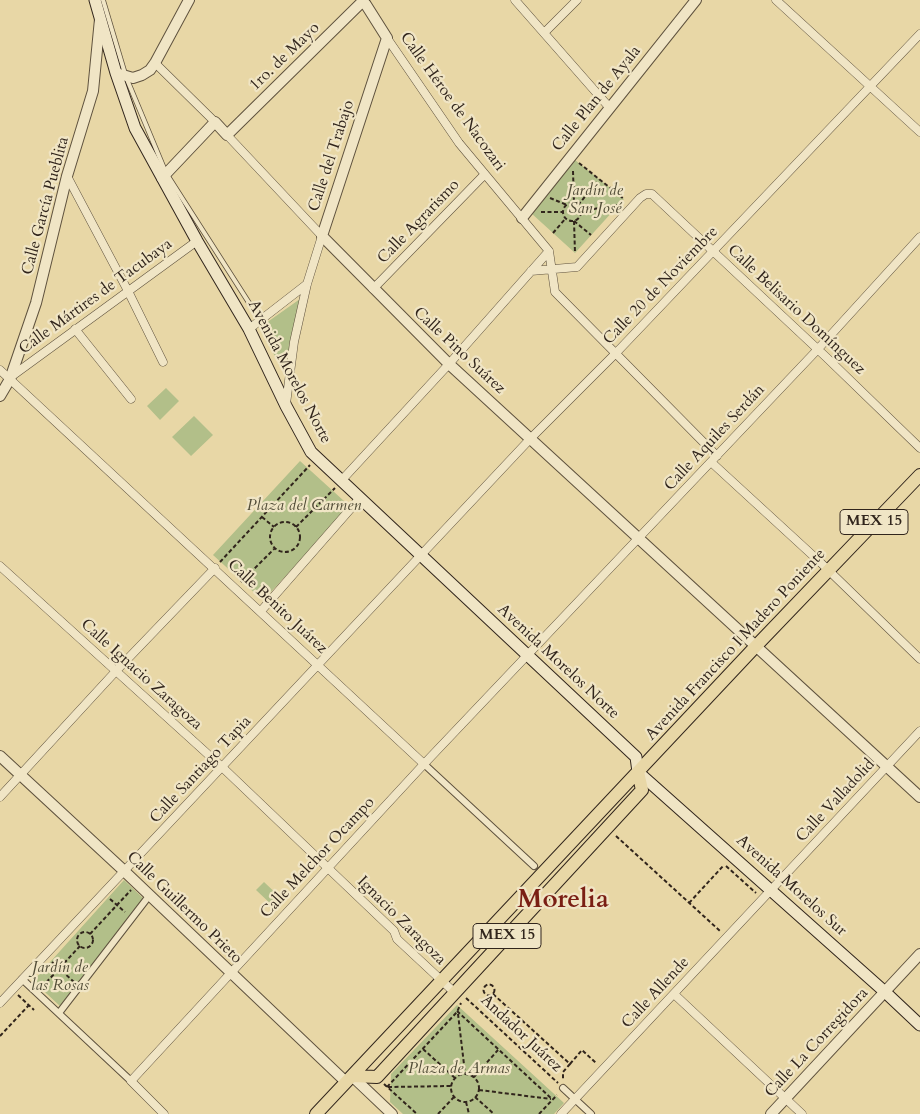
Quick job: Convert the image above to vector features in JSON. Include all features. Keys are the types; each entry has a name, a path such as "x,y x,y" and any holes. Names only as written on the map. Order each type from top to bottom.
{"main road":[{"name":"Avenida Morelos Norte","path":"95,0 121,75 135,128 164,176 197,241 249,329 286,406 311,452 636,757 638,772"},
{"name":"Avenida Francisco I Madero Poniente","path":"638,772 920,475"},
{"name":"Avenida Morelos Sur","path":"638,772 920,1026"},
{"name":"MEX 15","path":"316,1114 638,772"},
{"name":"MEX 15","path":"349,1079 377,1077 455,997 642,790 638,772"}],"street":[{"path":"121,75 132,78 142,75 155,63 189,0"},
{"name":"Calle Héroe de Nacozari","path":"364,0 387,38 459,143 549,251"},
{"name":"1ro. de Mayo","path":"227,134 364,0"},
{"path":"515,0 609,108"},
{"path":"544,33 576,0"},
{"name":"Calle Plan de Ayala","path":"522,218 696,0"},
{"path":"776,0 920,132"},
{"name":"Calle García Pueblita","path":"0,396 11,377 36,303 67,176 92,91 100,18"},
{"name":"Calle 20 de Noviembre","path":"421,555 920,34"},
{"name":"Calle del Trabajo","path":"286,406 294,342 307,284 387,38"},
{"name":"Calle Pino Suárez","path":"155,63 227,134 322,236 449,364 920,797"},
{"path":"164,176 215,122"},
{"name":"Calle Agrarismo","path":"374,289 485,174"},
{"path":"67,176 163,362"},
{"name":"Calle Belisario Domínguez","path":"552,269 577,267 640,198 646,194 652,194 818,349 920,448"},
{"name":"Calle Aquiles Serdán","path":"526,655 818,349 920,237"},
{"name":"Calle Mártires de Tacubaya","path":"11,377 197,241"},
{"path":"549,251 555,292 616,353 714,459 920,659"},
{"path":"341,481 449,364 549,251"},
{"path":"531,271 552,269"},
{"path":"249,329 307,284"},
{"path":"75,329 131,399"},
{"name":"Calle Benito Juárez","path":"0,370 11,377 534,866"},
{"path":"261,610 360,498"},
{"name":"Calle Santiago Tapia","path":"0,1003 421,555"},
{"name":"Calle Ignacio Zaragoza","path":"0,566 222,767 328,868"},
{"path":"0,797 116,671 215,568"},
{"name":"Calle Melchor Ocampo","path":"131,1081 526,655"},
{"name":"Calle Valladolid","path":"771,890 920,731"},
{"name":"Calle Guillermo Prieto","path":"0,756 230,973 349,1079 392,1114"},
{"name":"Ignacio Zaragoza","path":"328,868 394,931 397,939 442,980 455,997"},
{"name":"Calle Allende","path":"561,1114 771,890"},
{"path":"59,1013 149,896"},
{"name":"Calle La Corregidora","path":"770,1114 920,954"},
{"path":"22,979 164,1114"},
{"path":"674,994 802,1114"},
{"path":"563,1088 591,1114"}],"lane":[{"path":"104,0 121,75"},
{"path":"164,176 260,320"}],"path":[{"path":"573,158 624,199"},
{"path":"573,167 574,203"},
{"path":"578,205 600,180"},
{"path":"544,195 566,205 574,203 578,205 581,211 578,218 574,221"},
{"path":"566,205 563,212 566,218 574,221 591,235"},
{"path":"581,211 618,205"},
{"path":"538,212 563,212"},
{"path":"553,233 566,218"},
{"path":"574,221 575,253"},
{"path":"215,568 318,458"},
{"path":"296,527 341,481"},
{"path":"262,517 274,527"},
{"path":"285,522 296,527 300,535 296,547 288,552 275,548 270,540 274,527 285,522"},
{"path":"236,588 275,548"},
{"path":"615,835 727,937"},
{"path":"689,903 724,865"},
{"path":"90,934 135,886"},
{"path":"106,896 132,918"},
{"path":"86,932 90,934 93,941 91,945 87,948 80,946 77,942 79,934 86,932"},
{"path":"37,993 80,946"},
{"path":"48,958 80,987"},
{"path":"493,994 494,986 489,984 485,986 484,991 486,994 493,994 570,1064"},
{"path":"16,994 34,1010"},
{"path":"455,997 465,1073"},
{"name":"Andador Juárez","path":"455,997 563,1088"},
{"path":"0,1036 29,1005"},
{"path":"457,1012 552,1099"},
{"path":"423,1048 455,1078"},
{"path":"474,1077 498,1050"},
{"path":"539,1114 563,1088 562,1072 582,1050 603,1069"},
{"path":"465,1073 474,1077 478,1083 479,1090 476,1097 462,1102 454,1097 451,1086 455,1078 465,1073"},
{"path":"387,1087 451,1086"},
{"path":"479,1090 552,1099"},
{"path":"438,1114 454,1097"},
{"path":"476,1097 494,1114"},
{"path":"466,1102 469,1114"}],"green space":[{"name":"Jardín de San José","path":"575,160 624,199 575,253 531,213"},
{"path":"300,299 285,374 259,328"},
{"path":"166,388 179,401 160,420 147,406"},
{"path":"194,416 213,435 191,456 172,437"},
{"name":"Plaza del Carmen","path":"300,461 344,501 343,514 269,594 258,596 213,555"},
{"name":"Jardín de las Rosas","path":"124,880 144,899 61,1007 33,981"},
{"path":"264,882 282,899 274,907 256,890"},
{"name":"Plaza de Armas","path":"457,1005 564,1103 554,1114 403,1114 390,1102 391,1074"}],"district":[{"name":"Morelia","path":"563,901"}]}
